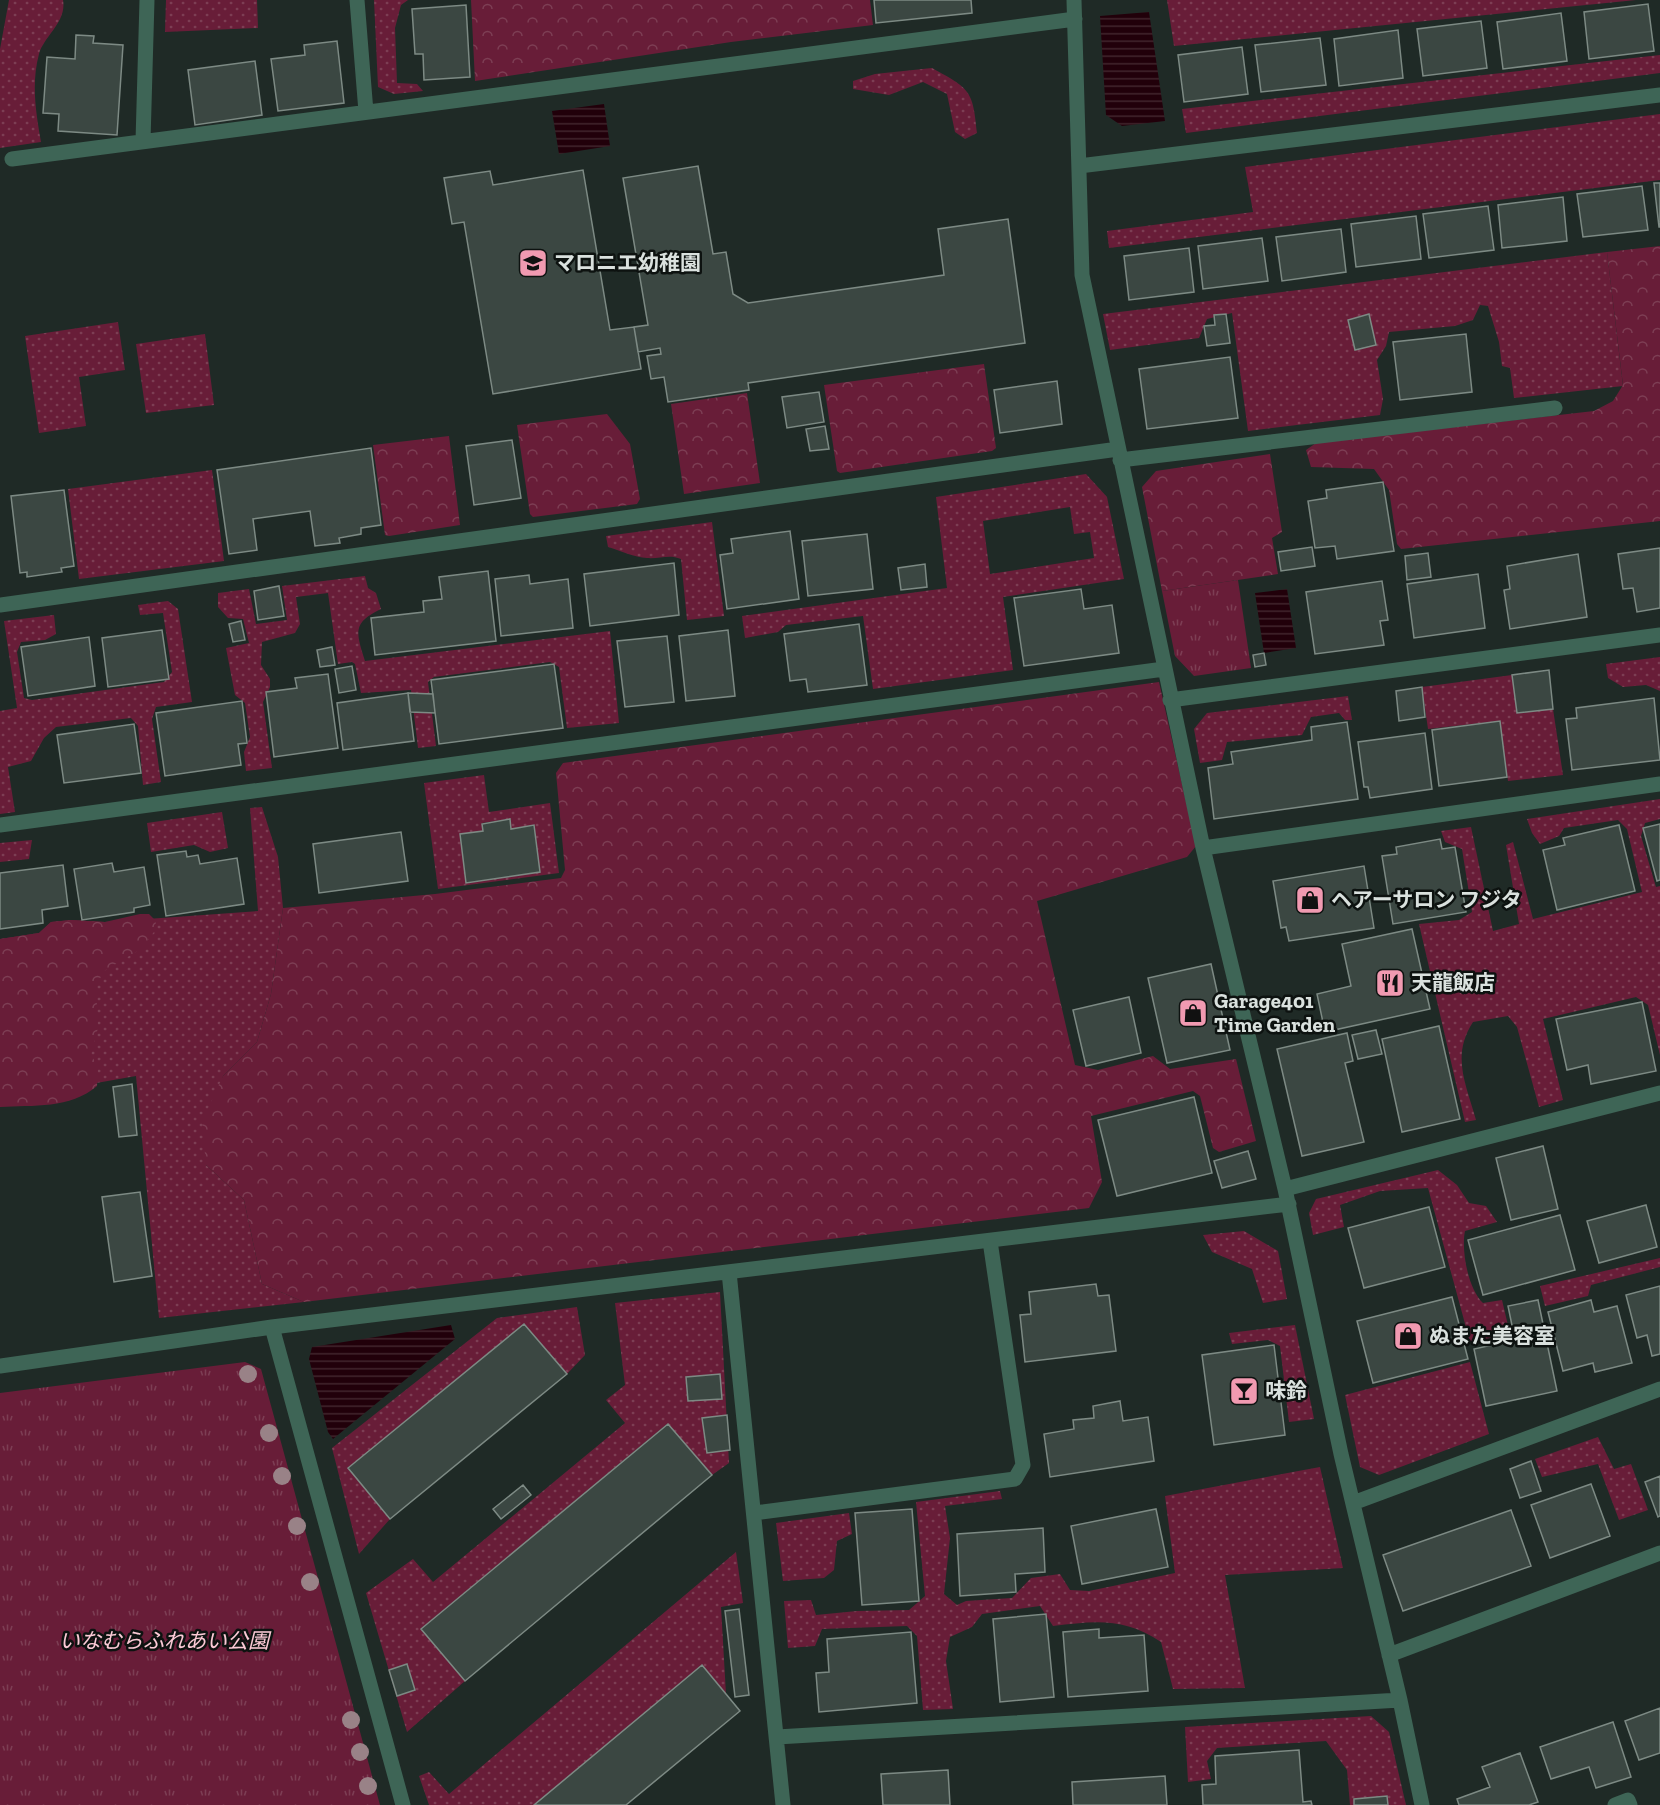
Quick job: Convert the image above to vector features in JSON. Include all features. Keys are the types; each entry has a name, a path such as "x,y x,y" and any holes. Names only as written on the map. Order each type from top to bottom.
{"street":[{"path":"143,141 147,0"},
{"path":"357,0 366,112"},
{"path":"1074,0 1082,275 1170,700 1203,848 1287,1196 1353,1503 1400,1700 1422,1805"},
{"path":"12,159 1075,19"},
{"path":"1079,166 1660,95"},
{"path":"0,605 1119,454 1555,408"},
{"path":"1170,700 1660,635"},
{"path":"0,825 1164,669"},
{"path":"1203,848 1660,784"},
{"path":"0,1366 272,1327 990,1240 1287,1196 1660,1093"},
{"path":"754,1513 1015,1479 1023,1465 990,1240"},
{"path":"729,1272 783,1805"},
{"path":"272,1327 403,1805"},
{"path":"1353,1503 1660,1389"},
{"path":"1389,1655 1660,1553"},
{"path":"777,1737 1400,1700"},
{"path":"1615,1805 1628,1800 1630,1805"}],"green space":[{"path":"9,0 63,0 63,8 62,15 39,54 35,76 37,120 41,142 0,148 0,49"},
{"path":"166,0 257,0 258,28 165,32"},
{"path":"374,0 408,0 401,5 395,28 397,83 417,84 423,91 394,94 378,87"},
{"path":"471,0 870,0 873,25 731,42 475,81"},
{"path":"1167,0 1636,0 1174,46"},
{"path":"1660,55 1660,73 1186,133 1182,109"},
{"path":"932,68 962,86 967,92 974,108 977,133 965,139 955,132 947,94 923,82 889,95 853,89 853,81 875,74"},
{"path":"1660,114 1660,180 1109,248 1107,231 1253,212 1245,167"},
{"path":"1660,246 1660,521 1401,549 1397,544 1389,490 1374,469 1311,467 1306,450 1316,443 1594,411 1613,401 1623,385 1607,252"},
{"path":"1607,252 1623,386 1514,398 1510,368 1502,366 1499,342 1488,306 1480,305 1473,320 1455,326 1389,332 1386,346 1377,360 1383,399 1380,415 1248,431 1232,313 1207,319 1199,338 1110,350 1103,314"},
{"path":"118,322 125,370 79,377 86,426 39,433 25,336"},
{"path":"205,334 214,405 146,413 136,344"},
{"path":"984,364 996,448 992,451 840,473 837,471 824,385"},
{"path":"747,393 760,483 684,494 671,404"},
{"path":"607,414 630,444 640,499 637,504 533,517 530,514 517,425"},
{"path":"449,436 460,525 385,535 373,445"},
{"path":"1270,454 1282,532 1272,538 1278,574 1162,591 1142,487 1156,471"},
{"path":"212,470 224,561 79,579 68,489"},
{"path":"1086,474 1107,497 1124,579 1003,597 1013,670 873,689 863,616 786,625 778,632 745,638 742,616 947,588 936,497","holes":["1070,507 1074,534 1090,532 1094,558 990,574 983,521"]},
{"path":"712,522 724,616 687,620 681,559 642,557 608,547 606,536"},
{"path":"365,576 368,588 376,593 381,609 365,619 359,629 358,635 365,661 610,631 619,723 567,728 559,667 550,662 434,677 428,682 436,746 418,748 411,690 361,693 355,664 352,662 338,664 328,593 296,597 300,624 295,633 262,642 261,665 270,679 270,687 263,702 272,768 246,771 244,752 250,737 245,703 235,695 226,648 249,643 243,619 228,618 218,607 218,593 249,589 256,624 287,620 282,586"},
{"path":"1238,580 1251,668 1194,676 1175,656 1162,591"},
{"path":"168,601 178,609 192,702 156,707 152,719 161,782 143,785 138,726 131,718 56,727 44,738 31,761 8,767 15,812 0,814 0,711 17,708 4,621 54,615 56,634 45,640 21,642 17,652 24,698 32,700 164,682 172,672 163,613 140,615 138,605"},
{"path":"1660,657 1660,691 1646,685 1623,687 1608,678 1606,664"},
{"path":"1512,675 1517,713 1553,709 1563,775 1508,781 1500,721 1428,729 1422,687"},
{"path":"1159,682 1196,846 1187,857 1037,901 1075,1065 1098,1070 1153,1056 1170,1069 1236,1059 1256,1141 1219,1152 1213,1148 1200,1096 1193,1091 1091,1116 1102,1182 1089,1208 304,1302 262,1284 244,1200 206,1165 202,1122 223,1076 257,1042 271,994 283,908 435,894 561,878 565,870 556,773 563,763"},
{"path":"1348,696 1352,720 1345,720 1339,713 1311,717 1302,735 1227,742 1222,760 1200,763 1194,729 1207,713"},
{"path":"484,775 489,812 550,803 559,873 438,889 424,783","holes":["509,819 511,829 534,826 540,872 466,883 460,834 483,831 482,823"]},
{"path":"1660,799 1660,819 1645,823 1641,836 1656,887 1660,886 1660,1055 1648,1005 1636,997 1543,1019 1563,1100 1539,1107 1517,1027 1508,1016 1473,1022 1466,1034 1463,1047 1462,1070 1476,1120 1465,1122 1419,924 1459,920 1472,912 1462,849 1445,842 1441,831 1471,827 1493,931 1519,924 1506,845 1513,842 1533,919 1642,892 1627,829 1618,820 1564,828 1559,836 1540,844 1532,833 1527,819"},
{"path":"262,807 278,857 283,908 271,994 257,1042 223,1076 206,1165 244,1200 262,1284 304,1302 159,1318 136,1076 0,1100 0,939 39,933 51,922 71,920 105,922 258,911 250,808"},
{"path":"222,812 228,848 210,852 194,845 151,852 147,823"},
{"path":"32,840 29,859 0,862 0,843"},
{"path":"149,914 155,920 157,928 141,949 104,971 96,986 98,1028 91,1054 98,1068 97,1086 75,1099 63,1102 38,1106 0,1107 0,939 39,933 51,922 71,920 105,922"},
{"path":"1438,1170 1457,1185 1469,1203 1486,1206 1497,1222 1465,1231 1465,1258 1473,1289 1483,1303 1502,1300 1510,1334 1470,1342 1428,1188 1380,1191 1340,1205 1344,1227 1313,1235 1309,1213 1316,1199"},
{"path":"1244,1231 1278,1251 1287,1299 1263,1303 1252,1269 1212,1252 1203,1235"},
{"path":"1660,1258 1660,1267 1591,1285 1588,1296 1545,1306 1540,1286"},
{"path":"720,1292 729,1463 712,1475 667,1424 421,1629 465,1681 407,1732 366,1593 413,1559 433,1582 625,1423 606,1400 625,1385 615,1303"},
{"path":"577,1307 585,1355 567,1374 524,1324 348,1468 390,1519 359,1554 332,1448 497,1318"},
{"path":"1295,1325 1314,1419 1289,1422 1280,1346 1268,1340 1232,1344 1229,1333"},
{"name":"いなむらふれあい公園","path":"245,1362 261,1369 380,1805 0,1805 0,1393"},
{"path":"1470,1362 1489,1434 1379,1475 1360,1467 1345,1395"},
{"path":"1598,1437 1614,1469 1631,1464 1648,1510 1619,1520 1598,1464 1542,1477 1535,1459"},
{"path":"1320,1467 1343,1568 1225,1575 1245,1688 1173,1689 1161,1642 1134,1628 1109,1623 1053,1626 1040,1606 982,1614 972,1627 950,1637 946,1661 953,1709 923,1710 917,1636 907,1626 822,1629 815,1646 788,1648 784,1601 811,1600 816,1615 909,1610 925,1596 916,1502 1000,1491 1002,1499 945,1506 950,1538 944,1594 957,1605 966,1601 1012,1598 1031,1578 1060,1574 1070,1590 1089,1591 1175,1573 1165,1496"},
{"path":"849,1513 852,1534 837,1541 834,1570 824,1578 783,1581 776,1523"},
{"path":"736,1552 743,1603 721,1607 726,1694 702,1666 534,1805 429,1805 419,1776 429,1772 449,1794"},
{"path":"1371,1716 1389,1732 1406,1805 1350,1805 1347,1770 1326,1741 1217,1748 1207,1761 1211,1779 1188,1782 1185,1727"}],"shaded area":[{"path":"1149,12 1165,121 1122,126 1106,115 1100,16"},
{"path":"604,104 610,146 559,154 552,111"},
{"path":"1287,589 1296,648 1264,653 1255,593"},
{"path":"451,1325 455,1339 333,1439 328,1432 309,1359 312,1347"}],"building":[{"path":"874,0 971,0 972,13 876,23"},
{"path":"1648,4 1654,51 1589,59 1584,12"},
{"path":"466,5 470,77 424,80 423,54 415,54 412,9"},
{"path":"1561,13 1567,61 1503,69 1497,22"},
{"path":"1481,21 1487,68 1423,76 1417,29"},
{"path":"1398,30 1403,78 1339,86 1334,39"},
{"path":"76,35 94,36 93,43 123,45 117,135 58,131 59,114 43,113 47,57 75,59"},
{"path":"1320,38 1326,85 1261,92 1255,45"},
{"path":"337,41 344,103 278,111 271,59 305,55 304,45"},
{"path":"1242,47 1248,94 1184,102 1178,55"},
{"path":"255,61 262,115 195,125 188,70"},
{"path":"698,166 713,254 726,252 733,294 748,303 944,275 938,229 1008,219 1025,343 748,383 749,390 668,402 664,377 651,379 647,356 661,354 660,348 638,352 634,327 648,325 623,178"},
{"path":"583,170 610,330 634,327 641,369 493,394 464,222 452,224 444,178 490,171 493,185"},
{"path":"1654,183 1660,183 1660,227 1659,227"},
{"path":"1642,186 1648,230 1583,237 1577,194"},
{"path":"1563,197 1567,241 1502,248 1498,205"},
{"path":"1488,206 1494,250 1429,258 1423,214"},
{"path":"1416,216 1421,259 1356,267 1351,224"},
{"path":"1341,229 1346,272 1282,281 1276,237"},
{"path":"1262,238 1268,281 1203,289 1198,246"},
{"path":"1189,248 1194,292 1129,300 1124,256"},
{"path":"1226,314 1230,343 1207,346 1204,326 1215,325 1214,315"},
{"path":"1369,314 1376,345 1355,350 1348,320"},
{"path":"1466,334 1472,392 1400,400 1393,342"},
{"path":"1230,357 1238,418 1147,429 1139,369"},
{"path":"1057,381 1062,424 1000,433 994,390"},
{"path":"819,392 824,422 787,428 782,397"},
{"path":"825,426 829,449 810,451 806,429"},
{"path":"512,440 521,498 474,505 466,446"},
{"path":"371,448 381,525 361,528 361,534 339,538 340,543 315,546 310,511 253,519 257,550 229,554 217,470"},
{"path":"1383,482 1394,551 1337,559 1335,546 1315,548 1308,501 1327,498 1326,490"},
{"path":"64,490 74,566 61,568 62,572 27,577 27,572 20,573 11,496"},
{"path":"790,531 799,599 727,609 720,555 733,553 731,539"},
{"path":"867,534 873,589 808,596 802,541"},
{"path":"1312,547 1315,566 1281,571 1278,552"},
{"path":"1660,548 1660,608 1637,612 1633,588 1623,589 1618,554"},
{"path":"1428,553 1431,577 1407,580 1405,556"},
{"path":"1578,554 1587,617 1510,629 1504,590 1510,589 1507,566"},
{"path":"674,563 679,615 590,626 584,574"},
{"path":"925,564 927,587 901,590 898,568"},
{"path":"488,571 496,641 375,655 371,618 424,612 423,601 442,599 439,577"},
{"path":"1478,574 1485,628 1414,638 1407,584"},
{"path":"529,575 530,584 568,579 573,628 501,636 495,579"},
{"path":"1382,581 1388,620 1380,621 1384,645 1315,654 1306,592"},
{"path":"279,586 284,616 258,620 254,591"},
{"path":"1081,589 1084,609 1112,605 1119,653 1024,666 1014,598"},
{"path":"241,621 245,640 233,642 229,624"},
{"path":"859,624 867,685 808,692 806,679 790,681 784,634"},
{"path":"162,630 169,679 108,687 102,638"},
{"path":"728,630 735,696 686,701 679,636"},
{"path":"667,636 674,702 625,707 617,641"},
{"path":"89,637 95,686 28,696 21,647"},
{"path":"332,647 335,665 320,667 317,650"},
{"path":"1264,653 1266,665 1255,667 1253,655"},
{"path":"554,664 563,728 439,744 431,680"},
{"path":"352,666 356,690 339,693 335,669"},
{"path":"1549,670 1553,709 1517,713 1512,675"},
{"path":"328,674 338,748 274,757 266,692 297,688 295,678"},
{"path":"1422,687 1425,717 1399,721 1396,691"},
{"path":"408,693 414,741 343,750 337,703"},
{"path":"408,693 433,694 435,713 410,712"},
{"path":"1654,698 1660,760 1572,770 1566,719 1577,718 1576,708"},
{"path":"242,701 247,743 238,744 241,765 165,776 156,713"},
{"path":"1500,721 1507,777 1439,786 1432,730"},
{"path":"1347,722 1358,799 1214,819 1208,768 1233,764 1231,752 1312,740 1311,727"},
{"path":"134,724 141,773 64,783 57,735"},
{"path":"1425,733 1432,789 1370,798 1368,787 1364,787 1358,742"},
{"path":"510,819 511,829 534,825 540,872 466,883 460,834 483,831 482,824"},
{"path":"1660,824 1660,880 1657,881 1643,828"},
{"path":"1619,825 1635,891 1557,910 1543,850 1565,845 1563,838"},
{"path":"401,832 408,881 319,893 313,844"},
{"path":"1440,839 1442,849 1455,847 1466,912 1393,924 1382,856 1397,854 1396,847"},
{"path":"186,851 187,857 198,855 200,864 237,858 244,904 166,916 157,855"},
{"path":"112,863 114,872 144,867 150,905 134,908 134,912 82,920 74,869"},
{"path":"63,865 68,906 42,910 43,923 0,929 0,873"},
{"path":"1364,866 1374,928 1289,941 1286,927 1281,928 1273,881"},
{"path":"1412,929 1430,1009 1325,1032 1317,994 1351,986 1342,944"},
{"path":"1211,964 1230,1050 1167,1063 1148,978"},
{"path":"1129,997 1141,1053 1086,1066 1073,1010"},
{"path":"1642,1002 1656,1071 1591,1084 1588,1065 1567,1070 1556,1019"},
{"path":"1439,1026 1460,1119 1402,1132 1382,1039"},
{"path":"1376,1030 1382,1054 1358,1059 1352,1035"},
{"path":"1347,1033 1353,1061 1345,1063 1364,1142 1302,1156 1277,1049"},
{"path":"132,1084 137,1135 119,1137 113,1087"},
{"path":"1194,1097 1212,1173 1117,1196 1098,1120"},
{"path":"1543,1146 1558,1209 1511,1220 1496,1158"},
{"path":"1248,1151 1256,1179 1222,1188 1214,1161"},
{"path":"140,1192 152,1276 114,1282 102,1197"},
{"path":"1646,1205 1657,1247 1599,1263 1587,1221"},
{"path":"1429,1207 1445,1267 1364,1288 1348,1228"},
{"path":"1560,1215 1575,1270 1483,1295 1468,1240"},
{"path":"1096,1284 1098,1296 1109,1295 1116,1351 1025,1362 1020,1315 1031,1314 1029,1292"},
{"path":"1660,1286 1660,1354 1652,1356 1647,1335 1637,1338 1626,1295"},
{"path":"1452,1297 1468,1359 1373,1383 1357,1321"},
{"path":"1538,1300 1557,1391 1486,1406 1474,1349 1515,1340 1508,1306"},
{"path":"1591,1300 1594,1312 1617,1306 1632,1363 1595,1372 1593,1363 1563,1371 1548,1312"},
{"path":"524,1324 567,1374 390,1519 348,1468"},
{"path":"1274,1345 1285,1435 1214,1445 1202,1355"},
{"path":"720,1374 722,1399 688,1401 686,1377"},
{"path":"1120,1401 1123,1421 1148,1417 1154,1461 1050,1477 1044,1434 1074,1429 1073,1420 1094,1418 1093,1406"},
{"path":"727,1415 730,1450 707,1453 702,1418"},
{"path":"668,1424 712,1475 465,1681 421,1629"},
{"path":"1531,1461 1541,1491 1520,1498 1510,1469"},
{"path":"1660,1476 1660,1516 1658,1517 1645,1482"},
{"path":"1591,1484 1610,1536 1550,1558 1531,1505"},
{"path":"523,1485 531,1495 501,1519 493,1509"},
{"path":"912,1509 919,1601 862,1605 855,1513"},
{"path":"1156,1509 1168,1567 1082,1584 1071,1526"},
{"path":"1511,1510 1531,1566 1403,1611 1383,1555"},
{"path":"1043,1528 1045,1572 1015,1574 1016,1592 960,1596 957,1534"},
{"path":"739,1609 749,1695 735,1697 725,1611"},
{"path":"1046,1614 1054,1697 1000,1702 993,1619"},
{"path":"1099,1629 1099,1638 1144,1635 1148,1691 1068,1697 1063,1632"},
{"path":"911,1632 917,1703 819,1712 816,1673 829,1672 827,1639"},
{"path":"407,1664 415,1690 397,1696 389,1670"},
{"path":"702,1665 740,1711 626,1805 534,1805"},
{"path":"1660,1708 1660,1753 1639,1760 1625,1721"},
{"path":"1613,1722 1631,1777 1596,1788 1589,1767 1551,1779 1540,1747"},
{"path":"1299,1750 1303,1802 1311,1801 1312,1805 1203,1805 1202,1785 1216,1784 1215,1756"},
{"path":"1520,1753 1538,1802 1529,1805 1459,1805 1457,1799 1490,1787 1482,1767"},
{"path":"948,1770 950,1805 883,1805 881,1774"},
{"path":"1165,1776 1167,1805 1073,1805 1072,1782"},
{"path":"1387,1796 1388,1805 1354,1805 1354,1799"}],"place":[{"name":"マロニエ幼稚園","path":"533,263"},
{"name":"ヘアーサロン フジタ","path":"1310,900"},
{"name":"天龍飯店","path":"1390,983"},
{"name":"Garage401 Time Garden","path":"1193,1013"},
{"name":"ぬまた美容室","path":"1408,1336"},
{"name":"味鈴","path":"1244,1391"}]}
